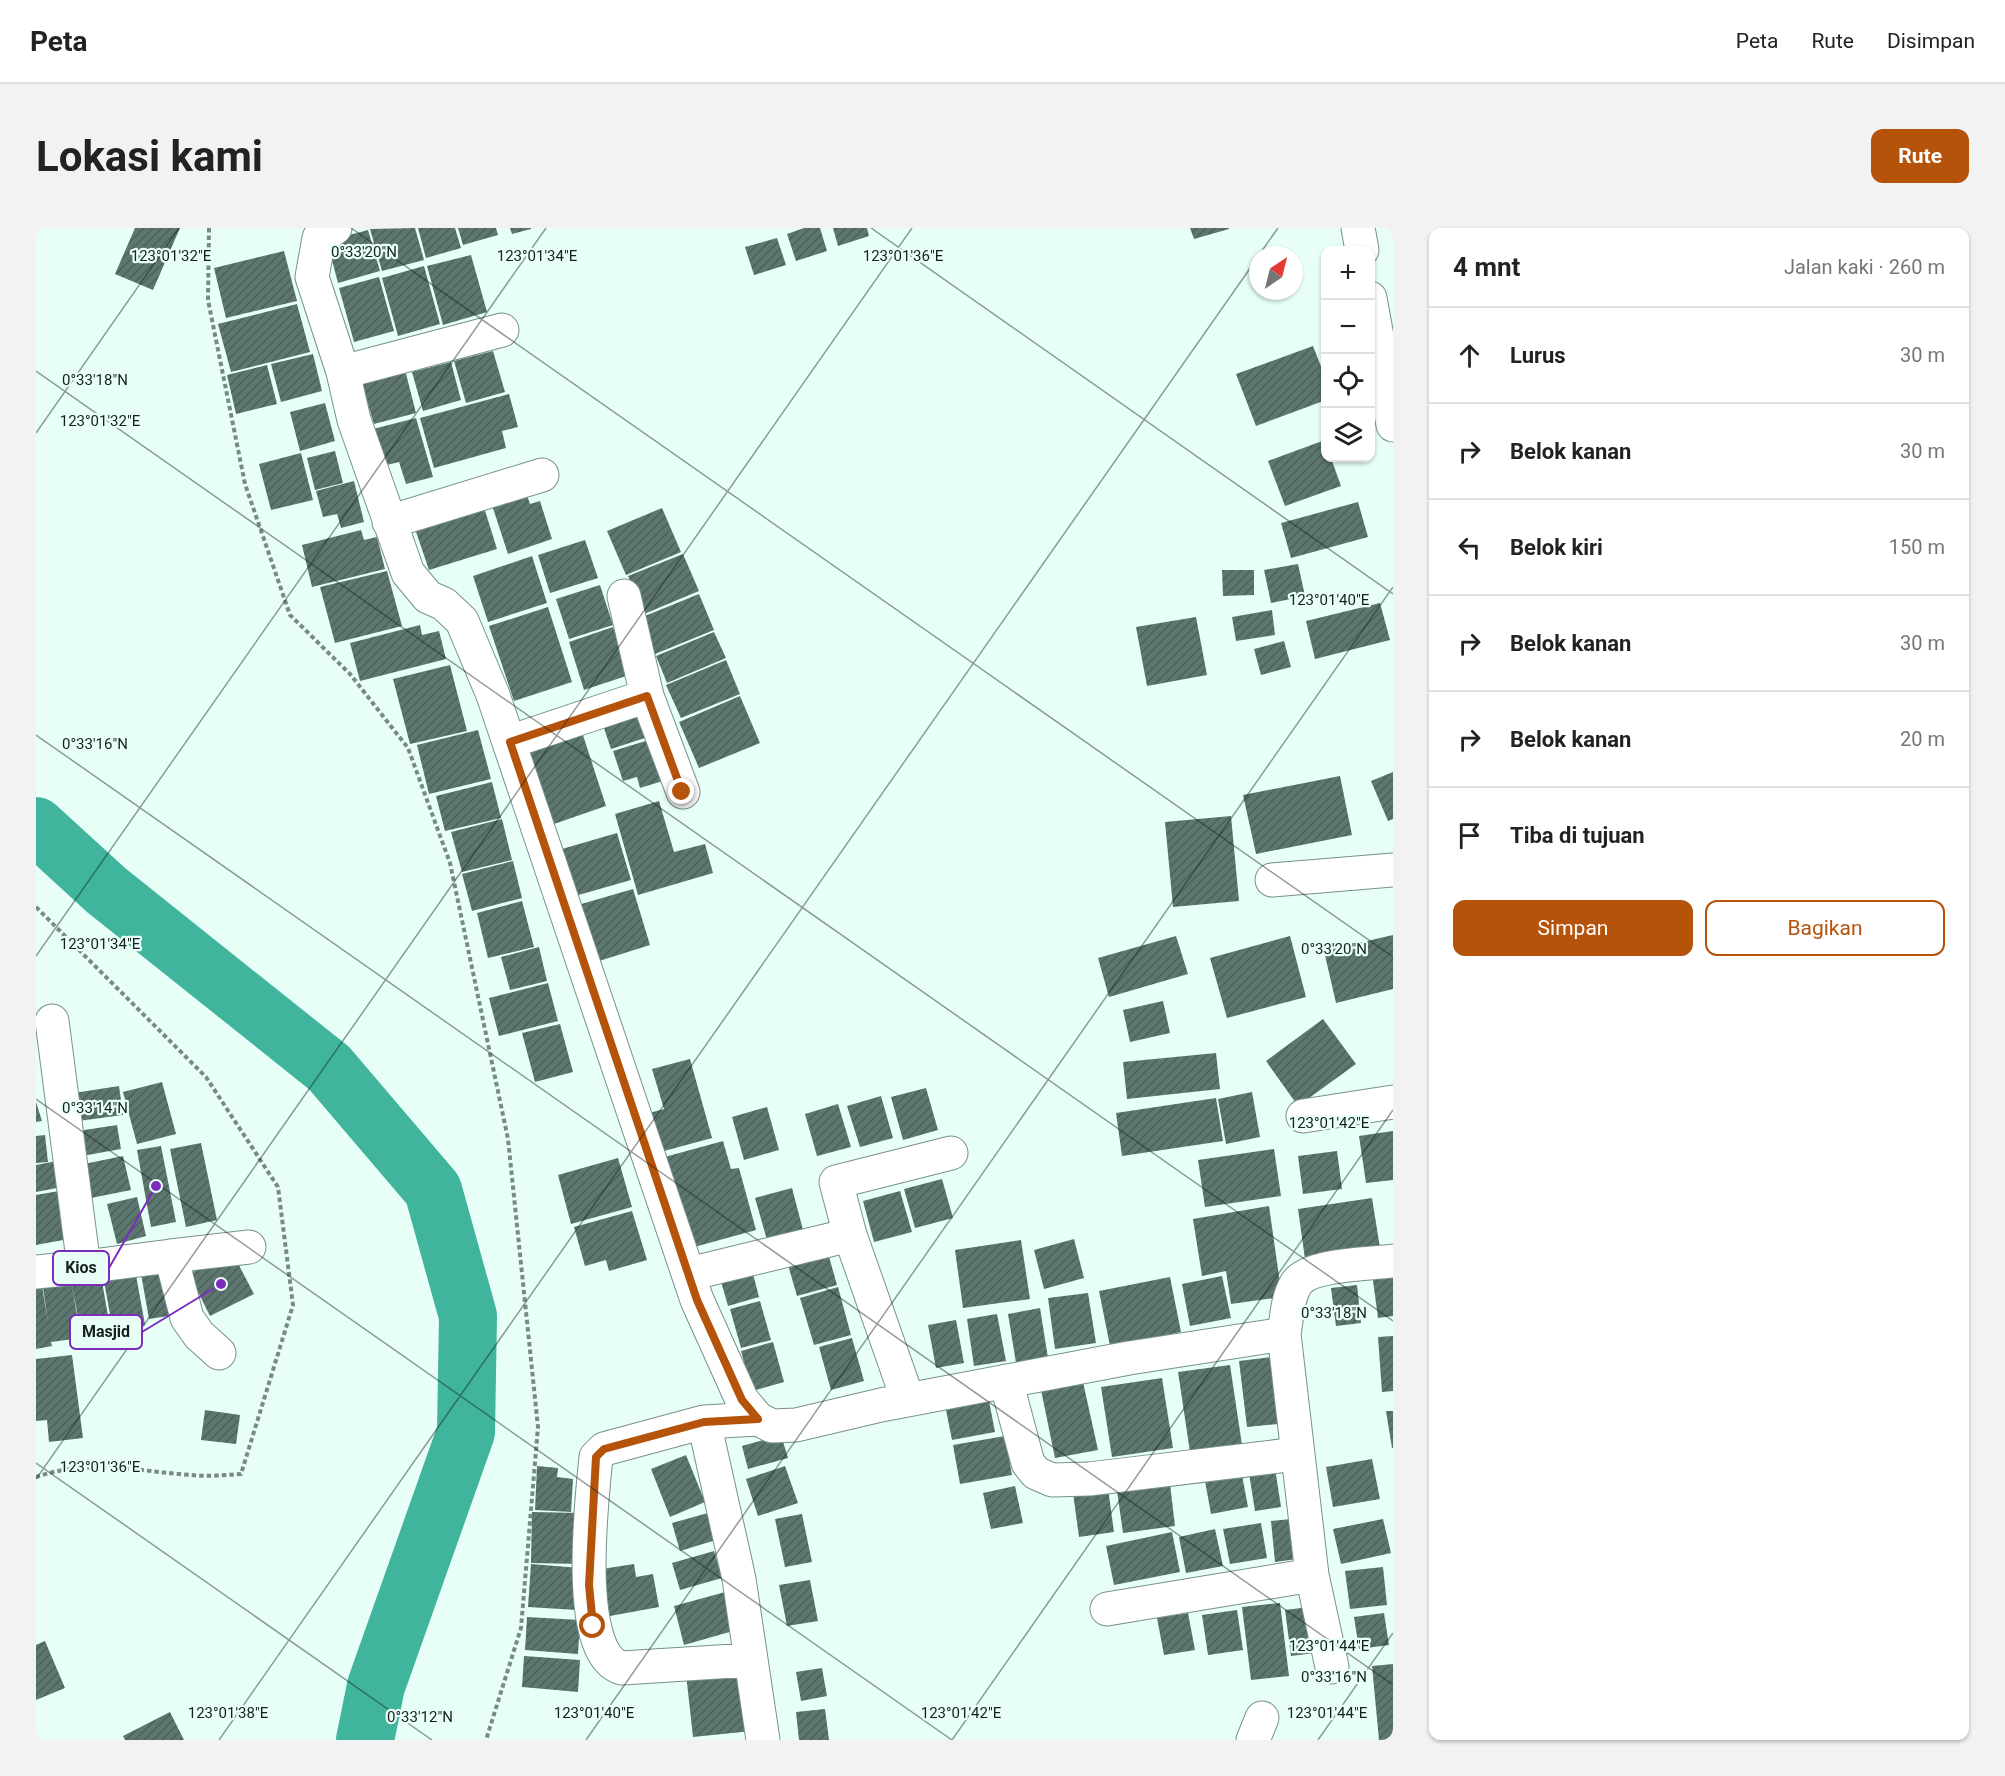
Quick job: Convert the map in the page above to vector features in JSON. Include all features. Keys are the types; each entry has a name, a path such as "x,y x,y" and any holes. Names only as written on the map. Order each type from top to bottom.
{"street":[{"path":"1358,228 1361,246"},
{"path":"323,231 315,249 312,277 343,372 354,420 389,522 408,573 428,597 444,604 462,621 510,742 689,1274 729,1374 742,1400 758,1419 772,1426 796,1425 1006,1381 1284,1334"},
{"path":"1371,300 1393,425"},
{"path":"343,372 502,330"},
{"path":"389,522 542,475"},
{"path":"624,596 647,696 682,792"},
{"path":"510,742 647,696"},
{"path":"1272,880 1393,870"},
{"path":"52,1021 48,1083 84,1267"},
{"path":"1303,1116 1393,1102"},
{"path":"908,1400 850,1235 836,1182 951,1153"},
{"path":"689,1274 850,1235"},
{"path":"36,1272 249,1246"},
{"path":"171,1256 187,1318 199,1335 219,1353"},
{"path":"1332,1666 1312,1575 1284,1334 1290,1295 1298,1281 1311,1271 1393,1261"},
{"path":"1006,1381 1028,1463 1036,1473 1052,1480 1089,1479 1297,1454"},
{"path":"750,1660 621,1668 605,1659 593,1626 589,1585 596,1457 604,1449 704,1422 758,1419"},
{"path":"704,1422 739,1579 764,1740"},
{"path":"1107,1609 1312,1575"}],"path":[{"path":"210,228 208,300 245,484 290,615 350,674 408,748 450,863 508,1139 538,1427 521,1628 486,1740"}],"building":[{"path":"135,228 180,228 153,290 115,274"},
{"path":"415,228 424,260 382,271 370,229"},
{"path":"418,228 455,228 461,248 426,258"},
{"path":"458,228 496,228 498,235 463,245"},
{"path":"510,228 531,228 531,229 512,234"},
{"path":"804,228 820,228 827,251 796,261 787,234"},
{"path":"833,228 867,228 869,236 838,246"},
{"path":"1190,228 1229,228 1229,229 1194,239"},
{"path":"368,230 380,271 338,283 327,241"},
{"path":"777,238 786,265 754,275 745,247"},
{"path":"284,251 297,301 226,318 214,268"},
{"path":"471,255 487,312 443,325 427,266"},
{"path":"424,266 440,324 398,336 382,278"},
{"path":"379,277 394,331 354,342 339,288"},
{"path":"297,304 310,352 231,372 218,324"},
{"path":"1313,346 1321,366 1321,402 1256,426 1236,374"},
{"path":"493,351 505,392 466,403 454,361"},
{"path":"313,354 322,391 281,402 271,364"},
{"path":"451,362 461,400 423,411 412,372"},
{"path":"267,365 277,404 236,414 227,375"},
{"path":"404,366 416,413 374,424 360,378"},
{"path":"509,394 518,427 502,431 506,448 434,468 420,418"},
{"path":"325,403 335,441 300,451 290,412"},
{"path":"416,418 433,477 406,484 399,462 383,466 373,429"},
{"path":"1321,441 1321,462 1332,462 1341,486 1285,506 1268,461"},
{"path":"335,451 343,483 315,490 307,458"},
{"path":"301,453 313,500 271,510 259,464"},
{"path":"354,481 364,522 341,528 337,514 323,517 316,491"},
{"path":"523,484 530,504 540,501 552,539 508,554 489,496"},
{"path":"482,501 497,549 429,570 413,523"},
{"path":"1358,502 1368,537 1291,558 1281,523"},
{"path":"662,508 681,552 626,575 607,531"},
{"path":"361,530 364,540 377,537 385,569 312,587 302,545"},
{"path":"585,540 598,578 550,593 538,555"},
{"path":"683,554 699,591 644,614 628,576"},
{"path":"532,556 547,603 488,622 473,576"},
{"path":"1298,564 1305,596 1271,603 1264,570"},
{"path":"1222,570 1254,570 1254,595 1223,596"},
{"path":"387,571 402,626 335,643 320,587"},
{"path":"600,585 613,625 569,639 556,599"},
{"path":"699,594 714,630 655,654 640,618"},
{"path":"1380,603 1390,640 1315,659 1306,621"},
{"path":"548,607 572,682 514,701 489,626"},
{"path":"1272,610 1275,635 1236,641 1232,617"},
{"path":"1196,617 1207,675 1147,686 1136,627"},
{"path":"420,625 422,635 439,631 446,659 360,681 350,643"},
{"path":"613,627 629,675 584,690 569,642"},
{"path":"714,632 726,658 667,683 656,656"},
{"path":"1284,641 1291,667 1261,675 1254,649"},
{"path":"726,660 740,694 681,718 666,685"},
{"path":"450,665 467,731 410,744 393,679"},
{"path":"740,696 760,743 699,768 679,722"},
{"path":"641,706 651,736 611,749 601,719"},
{"path":"580,726 606,806 551,825 524,744"},
{"path":"478,730 491,779 429,794 417,745"},
{"path":"652,739 666,780 640,788 637,777 623,781 613,751"},
{"path":"1393,772 1393,819 1388,821 1371,781"},
{"path":"1340,776 1352,835 1256,854 1243,795"},
{"path":"492,782 501,818 445,831 436,796"},
{"path":"659,801 674,852 705,844 713,873 638,895 615,814"},
{"path":"1231,816 1239,901 1173,907 1165,822"},
{"path":"502,819 512,860 462,872 451,832"},
{"path":"617,833 631,880 575,896 562,849"},
{"path":"513,861 522,898 472,911 462,874"},
{"path":"633,889 650,945 596,962 578,905"},
{"path":"522,901 534,947 488,958 477,913"},
{"path":"1393,935 1393,989 1336,1003 1324,951"},
{"path":"1176,936 1188,974 1109,997 1098,958"},
{"path":"1290,936 1306,997 1227,1018 1210,958"},
{"path":"539,947 547,981 510,990 501,957"},
{"path":"548,983 558,1021 499,1036 489,998"},
{"path":"1163,1001 1170,1033 1130,1042 1123,1010"},
{"path":"1323,1019 1356,1064 1298,1106 1266,1061"},
{"path":"560,1024 573,1072 535,1082 522,1033"},
{"path":"1216,1053 1220,1089 1127,1099 1123,1062"},
{"path":"690,1059 712,1138 653,1154 642,1115 664,1109 652,1069"},
{"path":"162,1082 176,1134 137,1144 123,1092"},
{"path":"119,1086 123,1115 78,1121 74,1093"},
{"path":"926,1088 938,1130 903,1140 891,1097"},
{"path":"1252,1092 1260,1137 1226,1144 1218,1099"},
{"path":"881,1096 893,1138 860,1147 847,1106"},
{"path":"1216,1098 1223,1141 1122,1156 1116,1113"},
{"path":"36,1102 42,1121 36,1122"},
{"path":"838,1104 851,1147 817,1156 805,1114"},
{"path":"767,1107 779,1150 744,1160 732,1117"},
{"path":"117,1125 121,1149 82,1156 78,1131"},
{"path":"1393,1131 1393,1180 1366,1183 1359,1136"},
{"path":"45,1135 48,1162 36,1163 36,1136"},
{"path":"723,1141 731,1169 739,1168 756,1230 687,1249 661,1158"},
{"path":"201,1143 217,1220 186,1227 170,1149"},
{"path":"161,1146 176,1222 151,1227 137,1150"},
{"path":"1274,1149 1281,1196 1205,1207 1198,1160"},
{"path":"1337,1151 1342,1189 1303,1194 1298,1156"},
{"path":"123,1156 131,1190 86,1199 79,1165"},
{"path":"618,1158 632,1207 571,1224 558,1175"},
{"path":"57,1161 62,1187 36,1192 36,1165"},
{"path":"942,1179 953,1218 915,1228 904,1189"},
{"path":"792,1188 803,1230 767,1240 755,1198"},
{"path":"65,1190 74,1238 36,1245 36,1195"},
{"path":"900,1191 912,1232 874,1242 863,1201"},
{"path":"137,1197 146,1236 117,1244 107,1204"},
{"path":"1372,1198 1380,1248 1305,1259 1298,1209"},
{"path":"1269,1206 1282,1297 1231,1304 1226,1271 1202,1276 1193,1219"},
{"path":"632,1211 647,1260 609,1271 606,1260 585,1266 574,1227"},
{"path":"1074,1239 1084,1278 1044,1289 1034,1250"},
{"path":"1021,1240 1030,1299 963,1308 955,1250"},
{"path":"826,1246 837,1285 797,1296 786,1258"},
{"path":"232,1252 254,1294 210,1316 189,1274"},
{"path":"750,1262 759,1297 728,1306 718,1271"},
{"path":"134,1264 145,1325 113,1331 102,1270"},
{"path":"166,1264 175,1315 149,1319 140,1268"},
{"path":"100,1270 111,1333 82,1338 71,1281 81,1338 51,1342 52,1346 36,1349 36,1279 41,1279 48,1323 42,1280"},
{"path":"1393,1270 1393,1316 1378,1318 1372,1273"},
{"path":"1222,1276 1231,1318 1190,1326 1182,1284"},
{"path":"1170,1277 1181,1332 1110,1346 1099,1291"},
{"path":"1357,1285 1361,1323 1336,1326 1331,1288"},
{"path":"838,1287 851,1335 814,1345 800,1298"},
{"path":"1088,1293 1096,1343 1055,1349 1048,1298"},
{"path":"760,1301 771,1340 741,1348 730,1309"},
{"path":"1040,1308 1048,1358 1016,1363 1008,1314"},
{"path":"997,1314 1006,1361 974,1366 967,1319"},
{"path":"956,1320 964,1363 936,1368 928,1325"},
{"path":"1393,1336 1393,1391 1382,1392 1378,1337"},
{"path":"852,1338 864,1381 831,1390 819,1347"},
{"path":"773,1342 784,1382 752,1391 741,1351"},
{"path":"72,1355 83,1438 49,1442 47,1420 36,1421 36,1359"},
{"path":"1281,1356 1289,1423 1247,1427 1239,1361"},
{"path":"1230,1365 1242,1445 1190,1452 1178,1372"},
{"path":"1162,1378 1173,1448 1112,1457 1101,1387"},
{"path":"1083,1382 1098,1450 1055,1458 1041,1390"},
{"path":"989,1401 995,1432 952,1440 946,1410"},
{"path":"205,1410 240,1415 236,1444 201,1440"},
{"path":"1386,1411 1393,1411 1393,1448 1392,1448"},
{"path":"781,1435 788,1458 748,1469 742,1446"},
{"path":"1005,1436 1012,1475 960,1484 953,1445"},
{"path":"686,1455 705,1502 670,1517 651,1469"},
{"path":"1372,1459 1380,1499 1333,1507 1326,1467"},
{"path":"537,1466 558,1468 557,1477 573,1479 571,1512 535,1510"},
{"path":"785,1466 798,1503 758,1516 746,1479"},
{"path":"1275,1468 1281,1507 1255,1511 1249,1473"},
{"path":"1242,1475 1248,1507 1211,1514 1205,1481"},
{"path":"1170,1484 1175,1526 1123,1533 1117,1491"},
{"path":"1015,1486 1023,1523 991,1529 983,1493"},
{"path":"1108,1488 1114,1532 1079,1537 1073,1493"},
{"path":"532,1512 582,1513 581,1564 531,1563"},
{"path":"708,1513 716,1540 680,1551 672,1523"},
{"path":"802,1514 812,1562 785,1567 775,1519"},
{"path":"1301,1518 1305,1558 1275,1562 1271,1521"},
{"path":"1383,1519 1391,1553 1341,1564 1333,1529"},
{"path":"1261,1523 1267,1558 1230,1564 1223,1529"},
{"path":"1215,1529 1223,1566 1186,1573 1179,1537"},
{"path":"1172,1532 1180,1572 1114,1585 1106,1546"},
{"path":"714,1551 722,1578 680,1590 672,1563"},
{"path":"531,1564 580,1568 577,1610 528,1607"},
{"path":"634,1564 636,1577 653,1574 659,1607 610,1616 602,1569"},
{"path":"1383,1567 1387,1605 1350,1609 1345,1571"},
{"path":"810,1580 818,1621 787,1626 779,1585"},
{"path":"729,1591 740,1629 684,1645 674,1606"},
{"path":"1280,1603 1289,1676 1251,1680 1242,1607"},
{"path":"1317,1606 1323,1652 1291,1656 1285,1610"},
{"path":"1237,1610 1243,1650 1208,1655 1202,1615"},
{"path":"1188,1613 1195,1650 1164,1655 1157,1618"},
{"path":"1384,1613 1389,1645 1359,1649 1354,1617"},
{"path":"527,1617 580,1620 578,1654 525,1650"},
{"path":"45,1641 65,1688 36,1700 36,1645"},
{"path":"524,1656 580,1660 578,1692 522,1687"},
{"path":"1393,1664 1393,1740 1379,1740 1372,1666"},
{"path":"745,1668 752,1731 693,1737 686,1674"},
{"path":"822,1668 827,1696 801,1701 796,1672"},
{"path":"825,1709 829,1740 799,1740 796,1712"},
{"path":"170,1712 184,1740 125,1740 123,1736"}],"waterway":[{"path":"36,826 106,890 329,1068 433,1190 468,1316 466,1432 376,1686 365,1740"}],"place":[{"name":"Kios","path":"156,1186"},
{"name":"Masjid","path":"221,1284"}],"route":[{"path":"593,1626 589,1585 596,1457 604,1449 704,1422 758,1419 742,1400 697,1300 566,915 510,742 647,696 682,792"}]}
